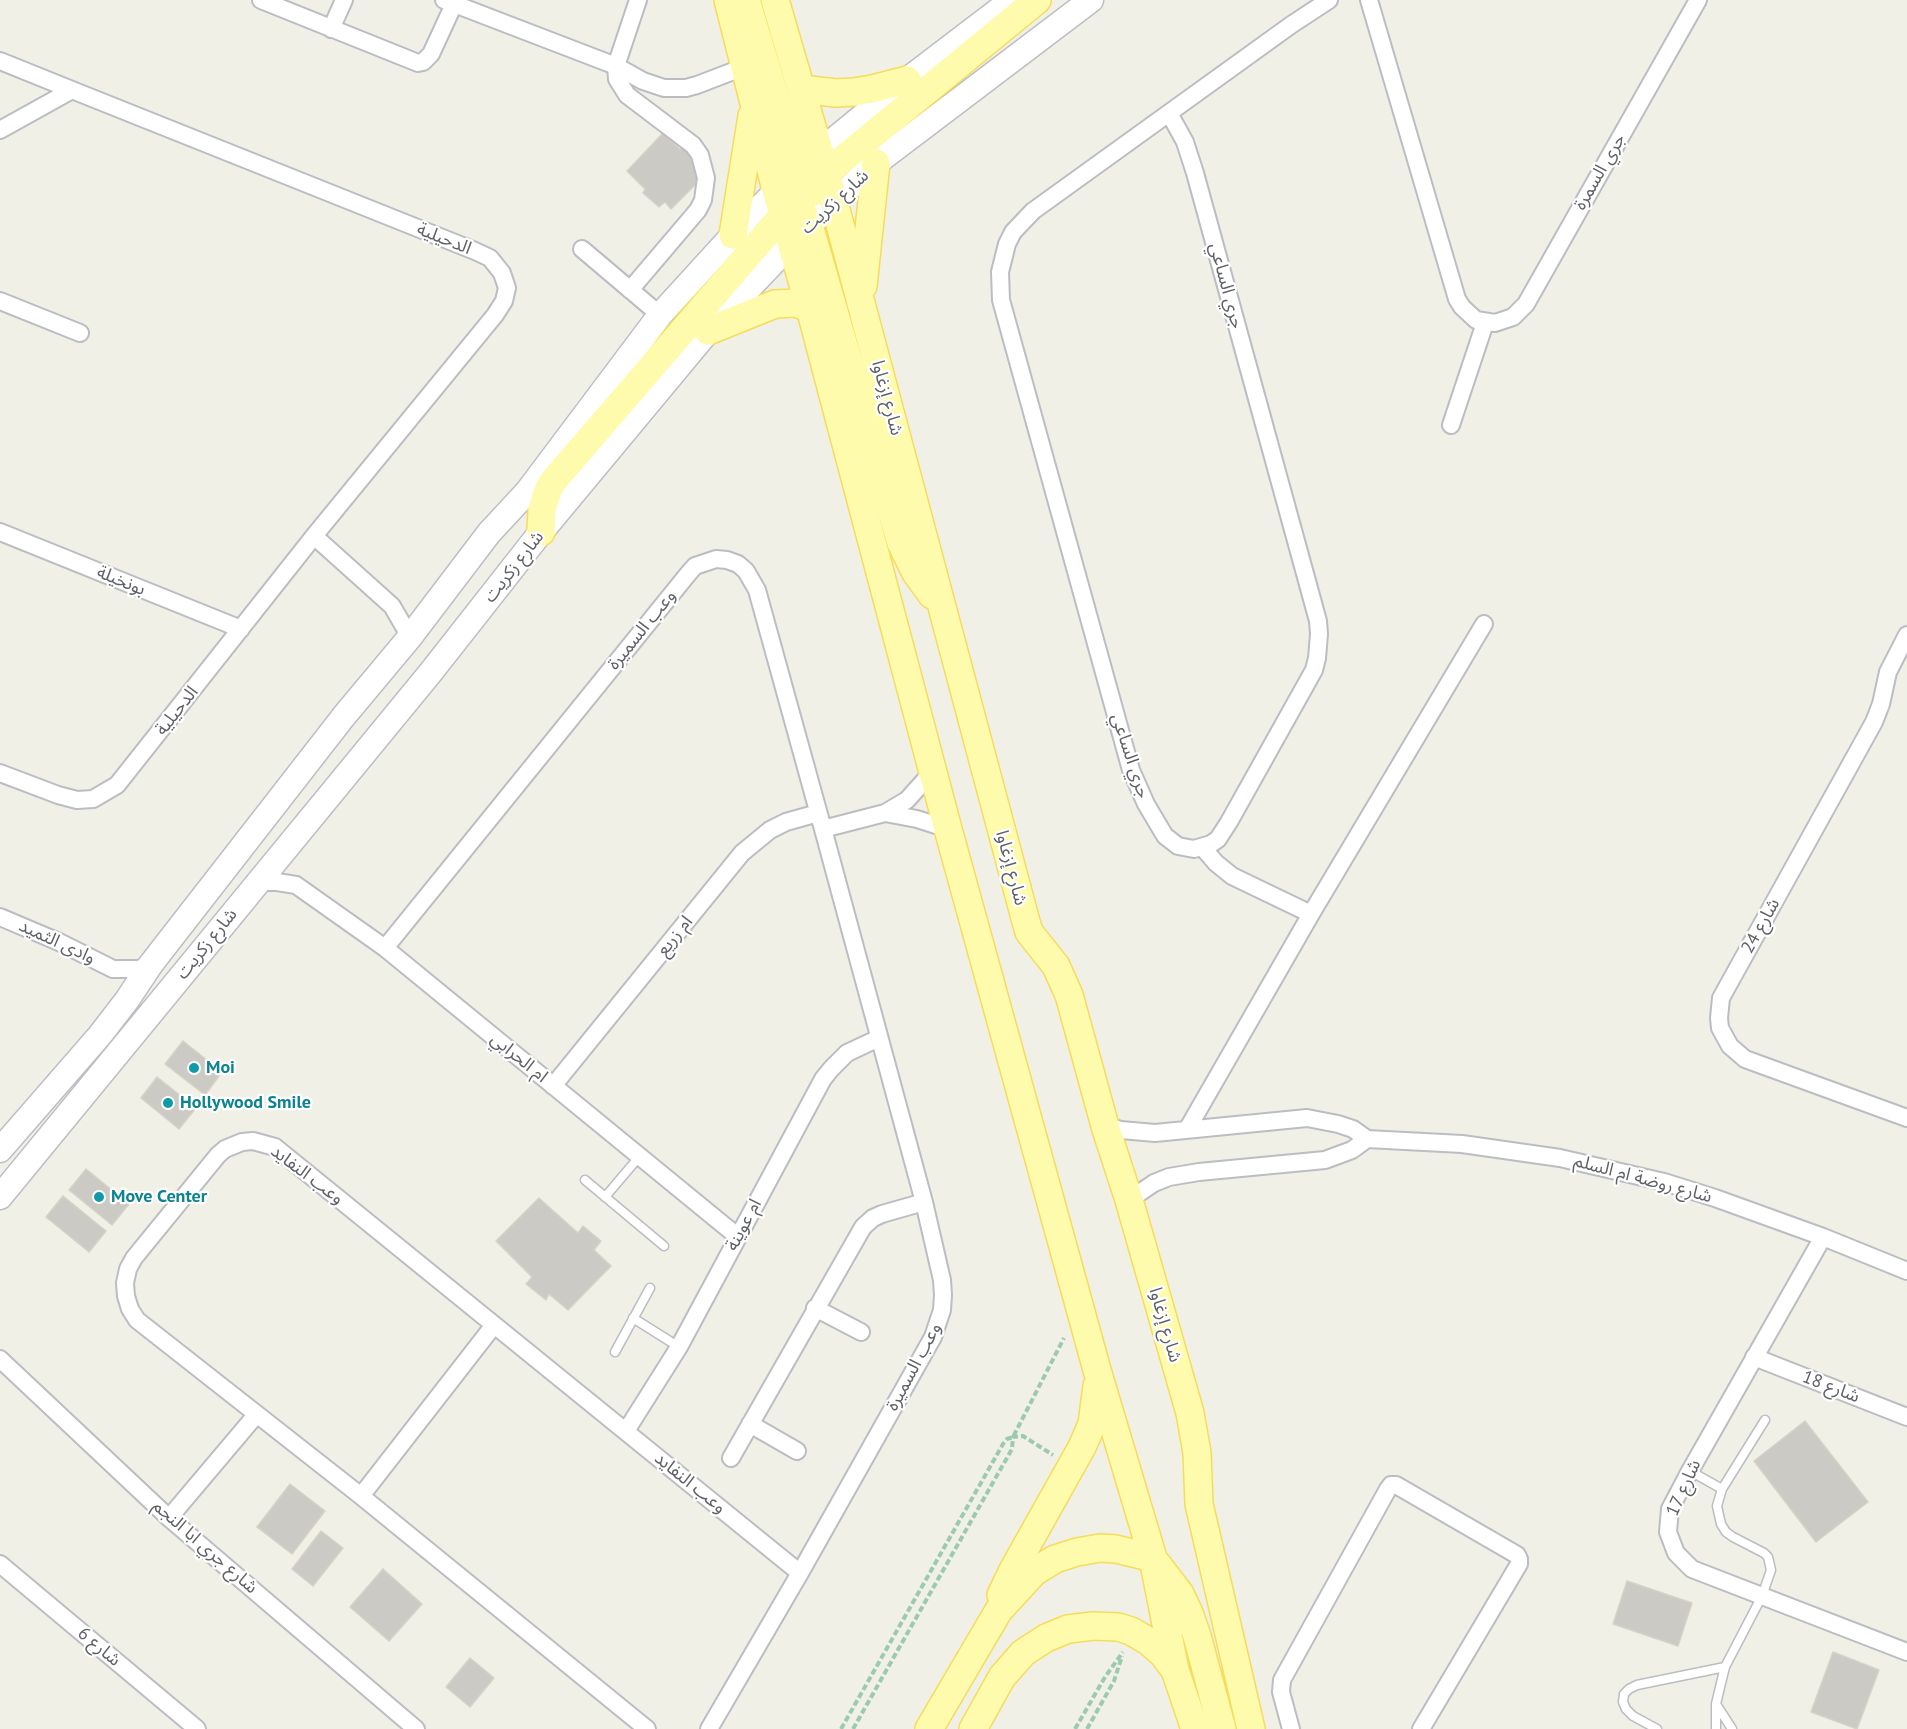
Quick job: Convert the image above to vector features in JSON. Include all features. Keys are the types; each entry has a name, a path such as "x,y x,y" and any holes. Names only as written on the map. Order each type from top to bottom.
{"main road":[{"name":"شارع إزغاوا","path":"728,0 754,103 801,195"},
{"path":"746,0 901,543 916,573 942,607"},
{"name":"شارع إزغاوا","path":"775,0 801,89 801,195 810,308 948,830 1097,1370 1152,1558 1175,1670 1195,1729"},
{"name":"شارع زكريت","path":"0,1197 431,672 541,532 708,331 801,195 907,80 1012,0"},
{"path":"541,532 542,509 555,478 801,195 1037,0"},
{"name":"شارع زكريت","path":"834,202 876,163 1091,0"},
{"path":"801,89 836,93 854,92 907,80"},
{"path":"733,235 754,103"},
{"path":"861,302 876,163"},
{"name":"شارع إزغاوا","path":"801,195 834,202 1029,933 1047,953 1064,980 1105,1126 1129,1200 1190,1413 1197,1453 1199,1504 1251,1729"},
{"name":"شارع زكريت","path":"0,1150 88,1050 127,1000 151,964 344,716 410,637 489,533 527,492 660,315 733,235 801,195"},
{"path":"708,331 776,304 795,303 810,308"},
{"path":"983,1634 1013,1569 1082,1448 1092,1424 1097,1394 1097,1370"},
{"path":"929,1729 983,1634 1016,1589 1034,1572 1055,1559 1100,1548 1116,1549 1152,1558 1180,1594 1189,1613 1222,1729"},
{"path":"973,1729 1002,1677 1023,1653 1046,1638 1068,1629 1093,1626 1131,1630 1163,1654 1175,1670"}],"street":[{"path":"261,0 418,63 423,62 431,54 450,1 616,66 653,85 675,89 697,85 744,67"},
{"path":"331,29 344,0"},
{"path":"630,290 698,210 706,189 705,166 693,145 627,95 617,79 616,66 638,0"},
{"name":"جري الساعي","path":"1169,113 1185,142 1193,165 1318,621 1319,634 1317,658 1308,681 1223,832 1218,839 1203,848 1186,848 1171,842 1165,836 1146,804 1131,770 1001,300 1000,272 1004,251 1013,232 1033,211 1169,113 1329,0"},
{"path":"1369,0 1457,299 1468,314 1485,323 1451,425"},
{"name":"جري السمرة","path":"1485,323 1495,323 1513,317 1526,304 1698,0"},
{"name":"الدحيلية","path":"0,61 475,251 490,258 502,273 507,288 504,301 495,315 314,536 127,775 106,793 93,799 77,800 0,773"},
{"path":"0,130 72,90"},
{"path":"582,249 660,315"},
{"path":"0,301 80,333"},
{"name":"بونخيلة","path":"0,532 241,629"},
{"path":"314,536 393,606 410,637"},
{"name":"وعب السميرة","path":"385,948 688,574 705,561 716,559 738,564 753,580 924,1202 944,1295 938,1324 800,1573 708,1729"},
{"path":"393,606 425,617"},
{"path":"1188,1128 1311,914 1484,624"},
{"name":"شارع 24","path":"1905,1114 1745,1059 1730,1046 1720,1028 1719,1018 1721,998 1874,722 1881,704 1888,672 1907,636"},
{"path":"885,813 907,800 933,771"},
{"path":"820,821 885,813 917,819 948,830"},
{"name":"ام زريع","path":"553,1086 742,853 770,830 803,816 820,821"},
{"path":"286,847 288,867 296,885"},
{"path":"1203,848 1232,876 1311,914"},
{"name":"ام الحرابي","path":"258,882 296,885 385,948 737,1236"},
{"name":"وادى الثميد","path":"0,917 59,942 113,969 139,969 151,964"},
{"name":"وادى الثميد","path":"113,969 127,1000"},
{"name":"ام عوينة","path":"626,1431 679,1347 737,1236 831,1069 852,1050 879,1038"},
{"name":"شارع روضة ام السلم","path":"1105,1126 1138,1132 1163,1132 1307,1118 1353,1129 1367,1139 1461,1144 1511,1150 1612,1169 1715,1198 1907,1271"},
{"path":"1129,1200 1154,1183 1169,1177 1325,1160 1352,1150 1367,1139"},
{"name":"وعب النفايد","path":"647,1729 361,1496 137,1320 126,1296 125,1282 128,1269 134,1258 218,1155 233,1144 254,1141 275,1147 800,1573"},
{"path":"731,1458 863,1227 882,1214 924,1202"},
{"name":"شارع 17","path":"1822,1237 1670,1509 1668,1532 1676,1553 1692,1569 1907,1652"},
{"path":"815,1308 861,1332"},
{"path":"361,1496 494,1325"},
{"name":"شارع 18","path":"1754,1357 1907,1417"},
{"name":"شارع جري ابا النجم","path":"0,1359 169,1518 416,1729"},
{"path":"169,1518 256,1415"},
{"path":"750,1424 797,1451"},
{"path":"1291,1729 1281,1692 1282,1680 1388,1489 1391,1485 1396,1485 1517,1555 1519,1559 1519,1564 1421,1729"},
{"name":"شارع 6","path":"0,1564 197,1729"}],"lane":[{"path":"605,1197 639,1157"},
{"path":"585,1180 664,1246"},
{"path":"615,1352 650,1288"},
{"path":"633,1318 679,1347"},
{"path":"1716,1729 1716,1704 1725,1667 1762,1596 1770,1576 1771,1564 1764,1553 1733,1538 1722,1524 1717,1506 1722,1489 1765,1420"},
{"path":"1690,1471 1722,1489"},
{"path":"1657,1729 1626,1709 1623,1702 1624,1694 1629,1689 1637,1685 1725,1667"},
{"path":"1716,1704 1732,1729"}],"path":[{"path":"853,1729 1012,1449 1013,1437 1065,1336"},
{"path":"841,1729 1007,1439 1023,1436 1060,1459"},
{"path":"1075,1729 1105,1677 1123,1652 1114,1681 1087,1729"}],"building":[{"path":"663,133 680,149 683,146 706,174 671,209 665,202 659,207 643,193 645,189 627,171"},
{"name":"Moi","path":"183,1041 222,1072 205,1095 165,1064"},
{"name":"Hollywood Smile","path":"157,1077 196,1108 179,1129 141,1098"},
{"name":"Move Center","path":"86,1169 129,1204 112,1225 69,1190"},
{"path":"63,1196 106,1231 89,1252 46,1217"},
{"path":"539,1198 578,1233 583,1226 601,1241 594,1250 611,1266 568,1310 549,1294 546,1300 526,1284 532,1277 496,1241"},
{"path":"1805,1421 1868,1502 1816,1542 1754,1461"},
{"path":"290,1484 325,1511 292,1554 257,1527"},
{"path":"321,1531 343,1548 313,1586 292,1569"},
{"path":"383,1569 422,1604 389,1641 350,1607"},
{"path":"1627,1581 1692,1603 1678,1646 1613,1624"},
{"path":"1833,1652 1879,1670 1857,1729 1811,1712"},
{"path":"470,1658 494,1678 470,1707 446,1687"}],"place":[{"name":"Moi","path":"194,1068"},
{"name":"Hollywood Smile","path":"168,1103"},
{"name":"Move Center","path":"99,1197"}]}
